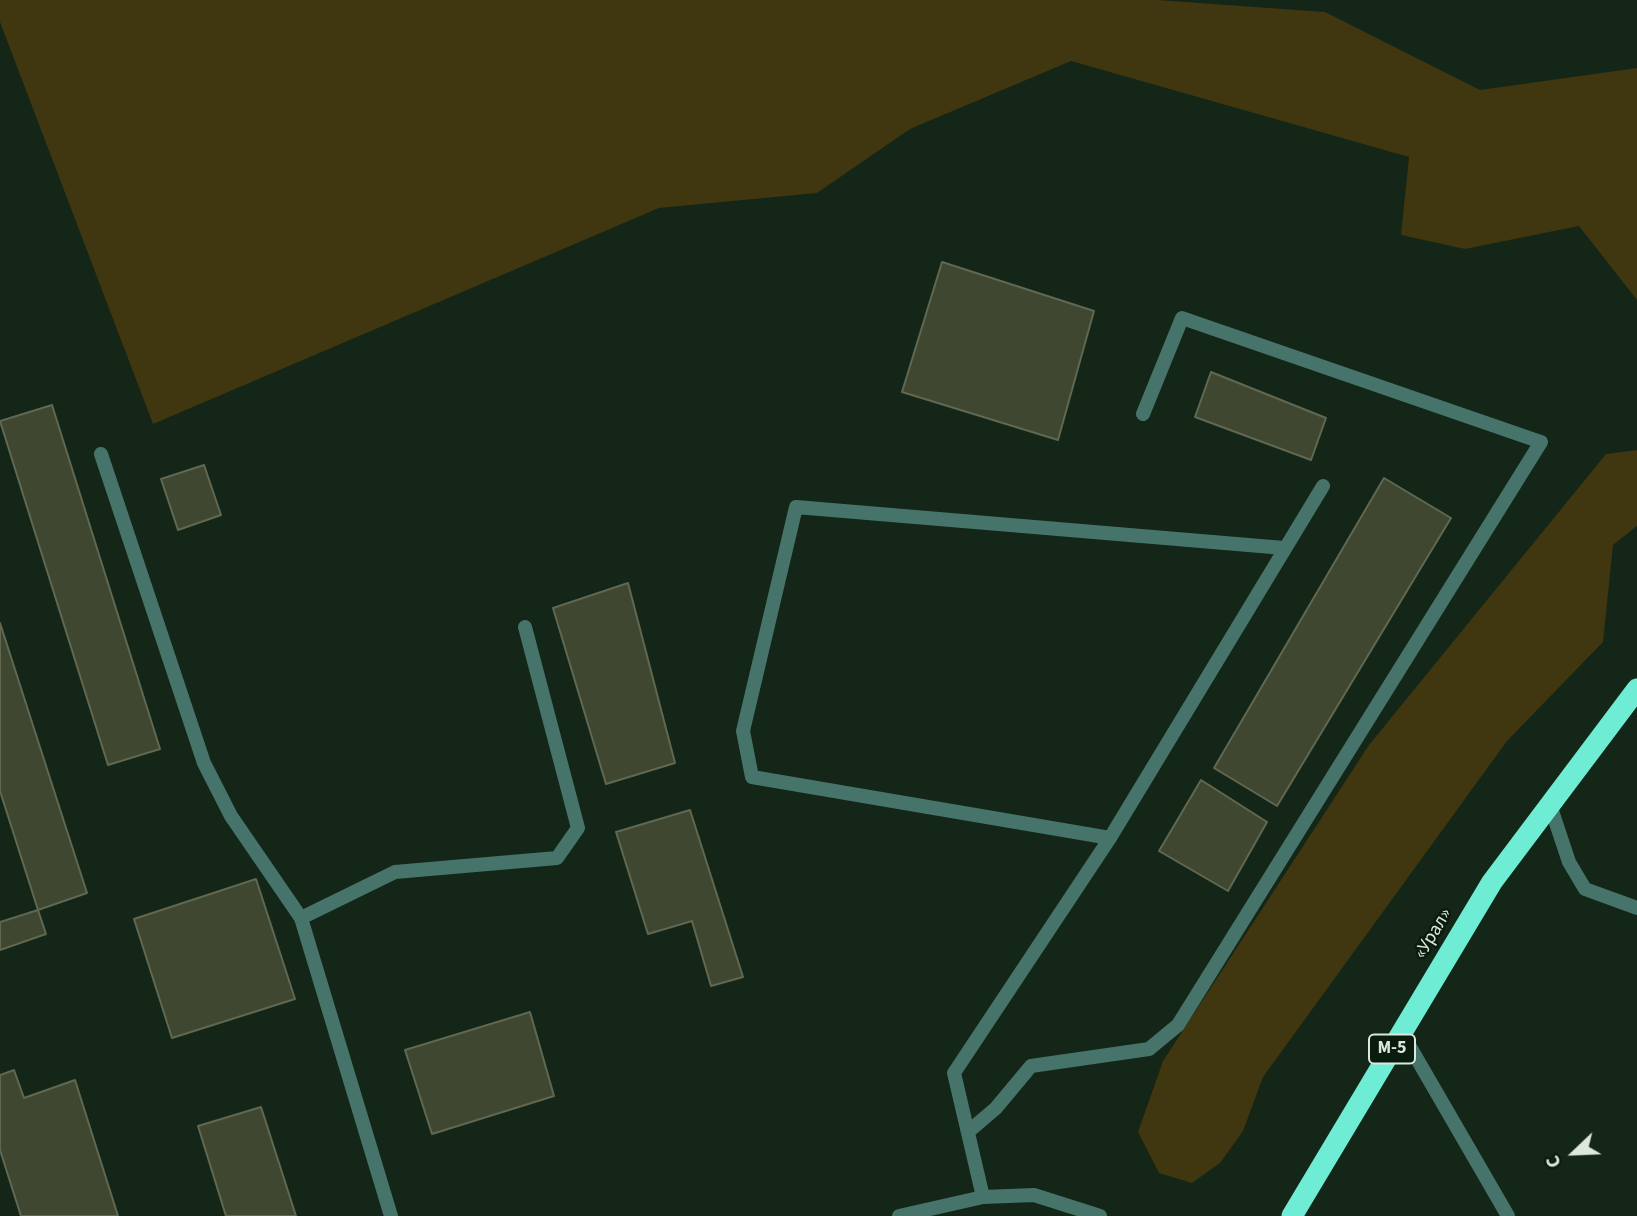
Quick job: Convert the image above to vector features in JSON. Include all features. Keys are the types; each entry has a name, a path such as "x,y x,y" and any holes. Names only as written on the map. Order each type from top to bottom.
{"highway":[{"name":"«Урал»","path":"1292,1216 1492,882 1637,689"}],"street":[{"path":"968,1132 996,1108 1031,1066 1149,1049 1178,1025 1541,442 1182,318 1143,414"},
{"path":"101,454 204,763 231,816 302,918 391,1216"},
{"path":"983,1198 954,1073 1110,838 1323,486"},
{"path":"1110,838 752,777 743,731 796,508 1284,548"},
{"path":"302,918 395,872 557,858 578,828 525,627"},
{"path":"1550,805 1569,862 1585,889 1637,908"},
{"path":"1402,1033 1508,1216"},
{"path":"899,1216 983,1198 1034,1195 1100,1216"}],"shaded area":[{"path":"0,0 1158,0 1325,12 1480,90 1637,68 1637,300 1579,226 1465,249 1401,235 1409,157 1071,61 910,129 817,193 659,208 153,424 0,22"},
{"path":"1637,450 1637,526 1613,545 1603,642 1507,741 1263,1077 1243,1131 1220,1163 1192,1183 1159,1173 1138,1132 1163,1061 1369,745 1606,454"}],"building":[{"path":"942,262 1094,311 1058,440 902,392"},
{"path":"1211,372 1326,418 1311,460 1195,417"},
{"path":"52,405 160,749 108,765 0,421"},
{"path":"204,465 221,515 178,530 161,479"},
{"path":"1384,478 1451,518 1277,806 1214,768"},
{"path":"628,583 675,763 606,784 553,608"},
{"path":"0,623 87,893 38,910 0,791"},
{"path":"1201,780 1267,822 1228,891 1159,851"},
{"path":"690,810 743,977 711,986 692,921 648,934 616,832"},
{"path":"256,879 295,999 172,1038 134,919"},
{"path":"38,910 46,934 0,950 0,922"},
{"path":"530,1012 554,1096 432,1134 405,1050"},
{"path":"14,1070 24,1098 75,1080 118,1216 21,1216 0,1150 0,1075"},
{"path":"261,1107 296,1216 226,1216 198,1126"}]}
